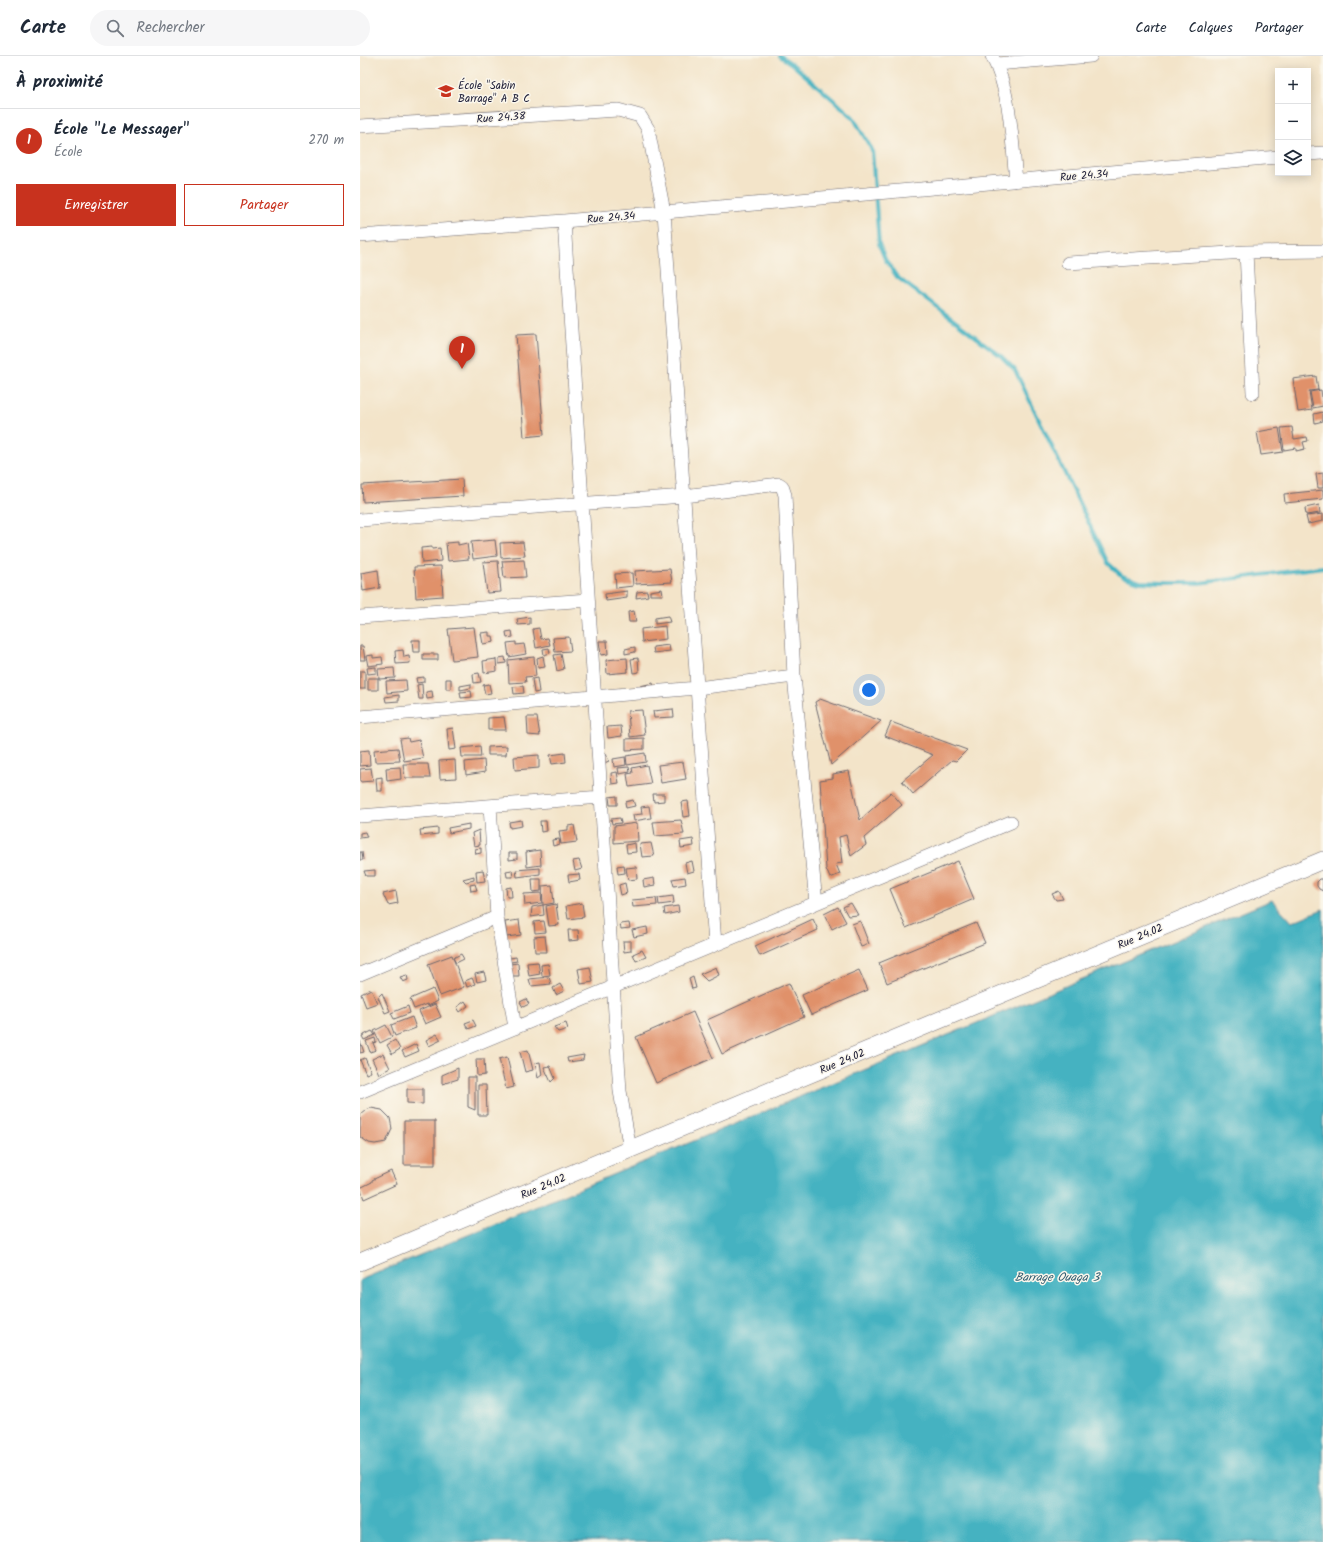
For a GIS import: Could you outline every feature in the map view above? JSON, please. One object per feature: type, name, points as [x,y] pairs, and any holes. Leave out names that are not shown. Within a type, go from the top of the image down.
[{"type":"street","points":[[1016,181],[1004,90],[995,60],[1091,56]]},
{"type":"street","name":"Rue 24.38","points":[[360,126],[618,110],[640,116],[648,129],[664,212]]},
{"type":"street","points":[[1311,154],[1323,153]]},
{"type":"street","name":"Rue 24.34","points":[[360,236],[564,221],[1275,157]]},
{"type":"street","points":[[664,212],[715,945]]},
{"type":"street","points":[[564,221],[620,1091],[630,1150]]},
{"type":"street","points":[[1068,263],[1246,252],[1323,251]]},
{"type":"street","points":[[1246,252],[1253,393]]},
{"type":"street","points":[[360,520],[684,496],[778,484],[784,488],[794,676],[816,903]]},
{"type":"street","points":[[360,617],[588,600]]},
{"type":"street","points":[[360,717],[697,688],[794,676]]},
{"type":"street","points":[[360,816],[601,797]]},
{"type":"street","points":[[490,806],[497,917],[515,1028]]},
{"type":"street","points":[[360,1092],[1011,822]]},
{"type":"street","name":"Rue 24.02","points":[[360,1262],[1323,860]]},
{"type":"street","points":[[360,974],[497,917]]},
{"type":"water","name":"Barrage Ouaga 3","points":[[1272,900],[1292,922],[1323,909],[1323,1542],[360,1542],[360,1280]]},
{"type":"building","points":[[536,334],[544,435],[524,437],[516,335]]},
{"type":"building","points":[[1316,376],[1318,390],[1309,391],[1312,410],[1298,412],[1293,379]]},
{"type":"building","points":[[1321,390],[1323,406],[1313,408],[1310,392]]},
{"type":"building","points":[[1323,412],[1323,421],[1315,423],[1314,414]]},
{"type":"building","points":[[1292,427],[1294,439],[1307,437],[1308,441],[1303,442],[1305,449],[1296,451],[1296,448],[1284,450],[1281,428]]},
{"type":"building","points":[[1279,428],[1283,452],[1261,455],[1257,432]]},
{"type":"building","points":[[1323,473],[1323,488],[1318,488],[1316,474]]},
{"type":"building","points":[[462,479],[463,496],[363,502],[362,485]]},
{"type":"building","points":[[1323,490],[1323,499],[1285,503],[1284,494]]},
{"type":"building","points":[[1319,505],[1320,513],[1306,515],[1305,508]]},
{"type":"building","points":[[1323,514],[1323,521],[1308,524],[1306,516]]},
{"type":"building","points":[[495,540],[497,556],[473,559],[471,542]]},
{"type":"building","points":[[458,542],[458,545],[467,543],[469,559],[448,561],[446,543]]},
{"type":"building","points":[[523,542],[525,556],[501,558],[500,543]]},
{"type":"building","points":[[432,547],[432,549],[440,548],[441,561],[422,563],[421,548]]},
{"type":"building","points":[[524,560],[526,577],[504,578],[502,561]]},
{"type":"building","points":[[498,561],[501,592],[487,593],[483,562]]},
{"type":"building","points":[[441,566],[443,596],[416,598],[414,567]]},
{"type":"building","points":[[670,569],[672,582],[636,584],[635,571]]},
{"type":"building","points":[[378,570],[380,588],[363,591],[361,573]]},
{"type":"building","points":[[632,573],[633,586],[616,588],[615,574]]},
{"type":"building","points":[[662,589],[663,595],[650,595],[650,591]]},
{"type":"building","points":[[627,591],[627,598],[606,601],[605,594]]},
{"type":"building","points":[[647,591],[648,596],[636,598],[637,592]]},
{"type":"building","points":[[634,611],[636,622],[629,622],[628,612]]},
{"type":"building","points":[[668,616],[670,622],[655,624],[655,618]]},
{"type":"building","points":[[530,617],[530,624],[518,625],[517,619]]},
{"type":"building","points":[[665,626],[666,639],[642,642],[641,629]]},
{"type":"building","points":[[474,627],[478,657],[452,660],[448,629]]},
{"type":"building","points":[[539,628],[541,639],[548,638],[550,645],[536,648],[533,629]]},
{"type":"building","points":[[512,631],[513,637],[507,638],[506,632]]},
{"type":"building","points":[[489,632],[489,636],[493,636],[494,642],[483,644],[481,633]]},
{"type":"building","points":[[569,637],[571,651],[555,652],[553,638]]},
{"type":"building","points":[[412,640],[420,640],[420,652],[413,652]]},
{"type":"building","points":[[599,641],[607,641],[608,654],[601,655]]},
{"type":"building","points":[[516,642],[516,645],[524,644],[526,654],[509,657],[507,643]]},
{"type":"building","points":[[669,645],[670,651],[654,653],[653,647]]},
{"type":"building","points":[[360,646],[363,646],[365,660],[360,660]]},
{"type":"building","points":[[635,647],[635,652],[625,654],[625,649]]},
{"type":"building","points":[[549,648],[550,653],[544,655],[543,649]]},
{"type":"building","points":[[403,650],[404,657],[409,656],[410,663],[396,664],[395,651]]},
{"type":"building","points":[[423,654],[438,654],[438,660],[423,660]]},
{"type":"building","points":[[561,654],[564,669],[557,671],[554,655]]},
{"type":"building","points":[[373,655],[373,658],[382,657],[383,664],[368,666],[366,656]]},
{"type":"building","points":[[543,656],[545,667],[538,668],[537,658]]},
{"type":"building","points":[[505,657],[506,663],[499,664],[499,658]]},
{"type":"building","points":[[534,657],[536,676],[525,677],[526,682],[509,683],[508,660]]},
{"type":"building","points":[[627,658],[628,672],[607,674],[606,660]]},
{"type":"building","points":[[638,658],[639,672],[633,673],[631,659]]},
{"type":"building","points":[[496,659],[497,671],[484,673],[483,661]]},
{"type":"building","points":[[376,667],[376,673],[368,674],[367,668]]},
{"type":"building","points":[[394,668],[395,678],[379,679],[378,669]]},
{"type":"building","points":[[360,671],[365,671],[365,689],[360,689]]},
{"type":"building","points":[[479,673],[481,682],[474,683],[473,674]]},
{"type":"building","points":[[424,677],[424,682],[417,683],[416,678]]},
{"type":"building","points":[[368,678],[378,678],[378,690],[368,690]]},
{"type":"building","points":[[537,678],[539,692],[534,693],[532,679]]},
{"type":"building","points":[[446,679],[451,679],[451,689],[446,689]]},
{"type":"building","points":[[406,680],[407,691],[387,693],[386,681]]},
{"type":"building","points":[[653,683],[654,688],[641,691],[640,686]]},
{"type":"building","points":[[422,684],[423,699],[419,699],[417,685]]},
{"type":"building","points":[[471,684],[471,688],[460,690],[460,686]]},
{"type":"building","points":[[489,684],[491,693],[485,694],[483,685]]},
{"type":"building","points":[[523,686],[524,693],[514,694],[513,687]]},
{"type":"building","points":[[432,691],[433,698],[427,699],[426,692]]},
{"type":"building","points":[[471,691],[472,697],[461,698],[460,692]]},
{"type":"building","points":[[399,695],[399,701],[386,702],[385,697]]},
{"type":"building","points":[[820,699],[881,721],[831,765],[815,702]]},
{"type":"building","points":[[673,709],[674,717],[654,718],[653,711]]},
{"type":"building","points":[[642,710],[645,735],[630,737],[628,711]]},
{"type":"building","points":[[504,717],[506,730],[488,730],[488,718]]},
{"type":"building","points":[[527,717],[537,717],[540,736],[528,735]]},
{"type":"building","points":[[891,722],[967,750],[956,761],[952,760],[913,794],[902,781],[933,755],[885,736]]},
{"type":"building","points":[[621,726],[622,736],[608,738],[607,727]]},
{"type":"building","points":[[453,728],[456,749],[449,750],[447,729]]},
{"type":"building","points":[[408,738],[409,742],[419,740],[423,758],[404,761],[400,739]]},
{"type":"building","points":[[644,738],[644,749],[626,750],[626,739]]},
{"type":"building","points":[[480,746],[481,757],[462,757],[461,748]]},
{"type":"building","points":[[507,746],[506,755],[488,755],[488,747]]},
{"type":"building","points":[[398,748],[400,761],[375,762],[374,750]]},
{"type":"building","points":[[369,750],[370,765],[360,766],[360,751]]},
{"type":"building","points":[[565,753],[566,762],[552,764],[550,755]]},
{"type":"building","points":[[645,753],[646,762],[627,765],[626,756]]},
{"type":"building","points":[[606,754],[609,761],[602,764],[599,757]]},
{"type":"building","points":[[539,755],[539,768],[515,770],[514,757]]},
{"type":"building","points":[[625,757],[626,765],[614,767],[613,759]]},
{"type":"building","points":[[455,760],[456,778],[440,779],[439,761]]},
{"type":"building","points":[[484,760],[485,772],[466,775],[465,762]]},
{"type":"building","points":[[683,762],[686,779],[661,783],[658,765]]},
{"type":"building","points":[[403,764],[428,764],[430,778],[405,778]]},
{"type":"building","points":[[647,765],[651,784],[629,787],[627,774],[633,773],[632,768]]},
{"type":"building","points":[[400,767],[401,779],[387,781],[386,768]]},
{"type":"building","points":[[629,767],[630,772],[619,774],[618,768]]},
{"type":"building","points":[[371,768],[373,781],[360,782],[360,769]]},
{"type":"building","points":[[849,771],[860,820],[891,792],[902,805],[864,838],[866,845],[851,856],[846,835],[839,837],[842,863],[836,864],[840,874],[830,878],[826,869],[820,780],[833,778],[833,774]]},
{"type":"building","points":[[617,772],[619,783],[612,784],[611,773]]},
{"type":"building","points":[[382,777],[382,791],[377,791],[376,778]]},
{"type":"building","points":[[653,794],[664,794],[664,801],[654,802]]},
{"type":"building","points":[[617,796],[617,805],[610,805],[609,797]]},
{"type":"building","points":[[633,800],[635,806],[626,808],[625,802]]},
{"type":"building","points":[[688,801],[690,816],[683,817],[681,802]]},
{"type":"building","points":[[649,806],[651,818],[634,821],[633,815],[642,814],[641,807]]},
{"type":"building","points":[[620,818],[621,823],[612,824],[611,819]]},
{"type":"building","points":[[521,820],[522,826],[510,828],[509,822]]},
{"type":"building","points":[[681,820],[684,834],[655,836],[653,822]]},
{"type":"building","points":[[540,821],[546,821],[547,831],[541,832]]},
{"type":"building","points":[[637,823],[638,841],[614,843],[614,826]]},
{"type":"building","points":[[469,824],[469,829],[449,833],[448,828]]},
{"type":"building","points":[[574,825],[577,842],[561,844],[559,831],[568,830],[568,826]]},
{"type":"building","points":[[438,828],[438,834],[421,836],[420,830]]},
{"type":"building","points":[[479,830],[480,845],[474,846],[472,833]]},
{"type":"building","points":[[365,832],[367,837],[360,838],[360,833]]},
{"type":"building","points":[[559,839],[560,844],[553,846],[552,840]]},
{"type":"building","points":[[693,839],[694,846],[681,848],[680,841]]},
{"type":"building","points":[[635,843],[636,852],[627,853],[626,845]]},
{"type":"building","points":[[651,843],[654,856],[642,857],[640,844]]},
{"type":"building","points":[[481,848],[481,853],[476,854],[475,849]]},
{"type":"building","points":[[540,850],[541,865],[527,867],[526,852]]},
{"type":"building","points":[[360,852],[362,852],[363,860],[360,860]]},
{"type":"building","points":[[509,853],[517,853],[517,859],[509,860]]},
{"type":"building","points":[[579,860],[582,869],[575,871],[573,861]]},
{"type":"building","points":[[692,861],[694,871],[687,873],[685,863]]},
{"type":"building","points":[[958,861],[974,899],[906,928],[890,889]]},
{"type":"building","points":[[624,865],[625,873],[618,874],[617,866]]},
{"type":"building","points":[[636,867],[637,879],[628,880],[626,868]]},
{"type":"building","points":[[540,868],[540,874],[517,877],[516,870]]},
{"type":"building","points":[[375,870],[375,876],[366,876],[364,871]]},
{"type":"building","points":[[483,870],[485,881],[477,882],[476,871]]},
{"type":"building","points":[[512,870],[513,877],[507,877],[506,871]]},
{"type":"building","points":[[579,874],[580,880],[569,882],[568,875]]},
{"type":"building","points":[[474,876],[474,880],[466,882],[463,879]]},
{"type":"building","points":[[685,877],[686,884],[674,886],[672,879]]},
{"type":"building","points":[[654,878],[655,885],[644,887],[643,880]]},
{"type":"building","points":[[532,879],[541,879],[541,891],[533,892]]},
{"type":"building","points":[[1320,879],[1323,879],[1323,891],[1317,886],[1317,882]]},
{"type":"building","points":[[625,883],[627,893],[621,895],[619,885]]},
{"type":"building","points":[[475,884],[477,890],[471,891],[470,885]]},
{"type":"building","points":[[552,885],[554,903],[543,905],[542,886]]},
{"type":"building","points":[[511,887],[512,897],[507,897],[506,888]]},
{"type":"building","points":[[396,891],[398,903],[388,905],[383,894]]},
{"type":"building","points":[[1059,891],[1063,899],[1056,900],[1052,894]]},
{"type":"building","points":[[541,893],[542,903],[525,905],[524,894]]},
{"type":"building","points":[[673,896],[674,903],[659,905],[658,898]]},
{"type":"building","points":[[656,898],[657,905],[633,907],[632,900]]},
{"type":"building","points":[[582,903],[584,917],[568,919],[566,906]]},
{"type":"building","points":[[851,903],[858,915],[848,916],[843,907]]},
{"type":"building","points":[[556,904],[559,925],[549,926],[546,906]]},
{"type":"building","points":[[543,905],[544,915],[531,917],[532,907]]},
{"type":"building","points":[[678,906],[679,912],[665,915],[664,908]]},
{"type":"building","points":[[838,907],[846,922],[832,929],[824,914]]},
{"type":"building","points":[[813,919],[818,930],[760,956],[755,946]]},
{"type":"building","points":[[519,920],[521,935],[507,937],[505,922]]},
{"type":"building","points":[[544,921],[546,932],[535,933],[534,922]]},
{"type":"building","points":[[860,921],[869,944],[861,947],[852,924]]},
{"type":"building","points":[[629,923],[630,928],[621,929],[620,924]]},
{"type":"building","points":[[976,923],[985,943],[887,983],[879,963]]},
{"type":"building","points":[[647,927],[648,934],[634,937],[632,930]]},
{"type":"building","points":[[568,930],[578,930],[579,940],[569,941]]},
{"type":"building","points":[[545,936],[547,952],[535,952],[534,937]]},
{"type":"building","points":[[623,941],[631,941],[631,951],[624,952]]},
{"type":"building","points":[[642,950],[646,957],[636,961],[633,954]]},
{"type":"building","points":[[461,954],[464,959],[456,963],[453,958]]},
{"type":"building","points":[[452,955],[464,987],[440,996],[428,964]]},
{"type":"building","points":[[516,957],[517,961],[505,963],[504,959]]},
{"type":"building","points":[[538,962],[540,974],[529,976],[527,963]]},
{"type":"building","points":[[518,963],[519,976],[511,976],[510,964]]},
{"type":"building","points":[[548,964],[550,975],[542,976],[541,965]]},
{"type":"building","points":[[590,967],[593,982],[581,984],[578,969]]},
{"type":"building","points":[[716,967],[719,975],[707,981],[700,974]]},
{"type":"building","points":[[859,970],[868,990],[811,1015],[802,995]]},
{"type":"building","points":[[484,972],[486,980],[477,982],[475,974]]},
{"type":"building","points":[[407,975],[408,980],[403,982],[400,977]]},
{"type":"building","points":[[549,977],[551,984],[531,986],[529,979]]},
{"type":"building","points":[[693,977],[696,988],[692,989],[689,979]]},
{"type":"building","points":[[472,978],[475,984],[467,987],[465,981]]},
{"type":"building","points":[[789,983],[804,1017],[722,1054],[707,1020]]},
{"type":"building","points":[[560,984],[564,991],[556,995],[553,988]]},
{"type":"building","points":[[371,989],[377,1003],[366,1007],[361,994]]},
{"type":"building","points":[[433,989],[438,1001],[428,1006],[427,1004],[414,1009],[410,999]]},
{"type":"building","points":[[382,993],[390,1011],[385,1013],[378,997]]},
{"type":"building","points":[[526,999],[529,1004],[523,1007],[520,1002]]},
{"type":"building","points":[[465,1001],[468,1006],[460,1012],[457,1007]]},
{"type":"building","points":[[435,1004],[441,1017],[425,1024],[419,1011]]},
{"type":"building","points":[[408,1006],[410,1013],[394,1019],[391,1013]]},
{"type":"building","points":[[693,1012],[713,1058],[656,1083],[636,1037]]},
{"type":"building","points":[[412,1017],[416,1028],[395,1036],[391,1025]]},
{"type":"building","points":[[473,1020],[476,1026],[468,1029],[465,1023]]},
{"type":"building","points":[[566,1023],[568,1029],[558,1032],[554,1027]]},
{"type":"building","points":[[386,1025],[392,1037],[380,1043],[374,1031]]},
{"type":"building","points":[[372,1031],[375,1035],[364,1040],[362,1036]]},
{"type":"building","points":[[437,1034],[441,1040],[429,1046],[426,1040]]},
{"type":"building","points":[[375,1038],[376,1042],[373,1043],[376,1050],[370,1052],[366,1041]]},
{"type":"building","points":[[395,1040],[400,1049],[392,1054],[387,1045]]},
{"type":"building","points":[[360,1041],[364,1052],[360,1053]]},
{"type":"building","points":[[416,1044],[419,1051],[405,1057],[402,1051]]},
{"type":"building","points":[[528,1050],[533,1070],[525,1072],[520,1052]]},
{"type":"building","points":[[383,1054],[390,1068],[379,1074],[372,1059]]},
{"type":"building","points":[[584,1055],[583,1060],[568,1062],[567,1058]]},
{"type":"building","points":[[507,1057],[514,1087],[506,1089],[499,1059]]},
{"type":"building","points":[[365,1058],[371,1072],[366,1074],[360,1060]]},
{"type":"building","points":[[476,1059],[484,1059],[485,1075],[477,1076]]},
{"type":"building","points":[[540,1062],[542,1075],[538,1078],[535,1063]]},
{"type":"building","points":[[550,1066],[555,1078],[551,1082],[544,1067]]},
{"type":"building","points":[[458,1068],[458,1079],[442,1084],[442,1075]]},
{"type":"building","points":[[468,1077],[475,1077],[475,1110],[468,1107]]},
{"type":"building","points":[[478,1085],[486,1085],[487,1115],[478,1115]]},
{"type":"building","points":[[407,1089],[423,1089],[423,1104],[407,1103]]},
{"type":"building","points":[[371,1108],[382,1110],[390,1118],[392,1129],[386,1142],[375,1144],[369,1143],[360,1137],[360,1115]]},
{"type":"building","points":[[404,1121],[435,1121],[435,1165],[404,1165]]},
{"type":"building","points":[[391,1171],[397,1184],[364,1199],[360,1188],[372,1182],[372,1180]]},
{"type":"waterway","points":[[780,56],[792,64],[853,117],[872,150],[879,244],[885,259],[897,277],[1001,356],[1015,370],[1108,563],[1122,576],[1140,582],[1165,583],[1199,583],[1323,567]]},
{"type":"place","name":"École \"Sabin Barrage\" A B C","points":[[446,91]]},
{"type":"place","name":"École \"Le Messager\"","points":[[462,369]]}]
